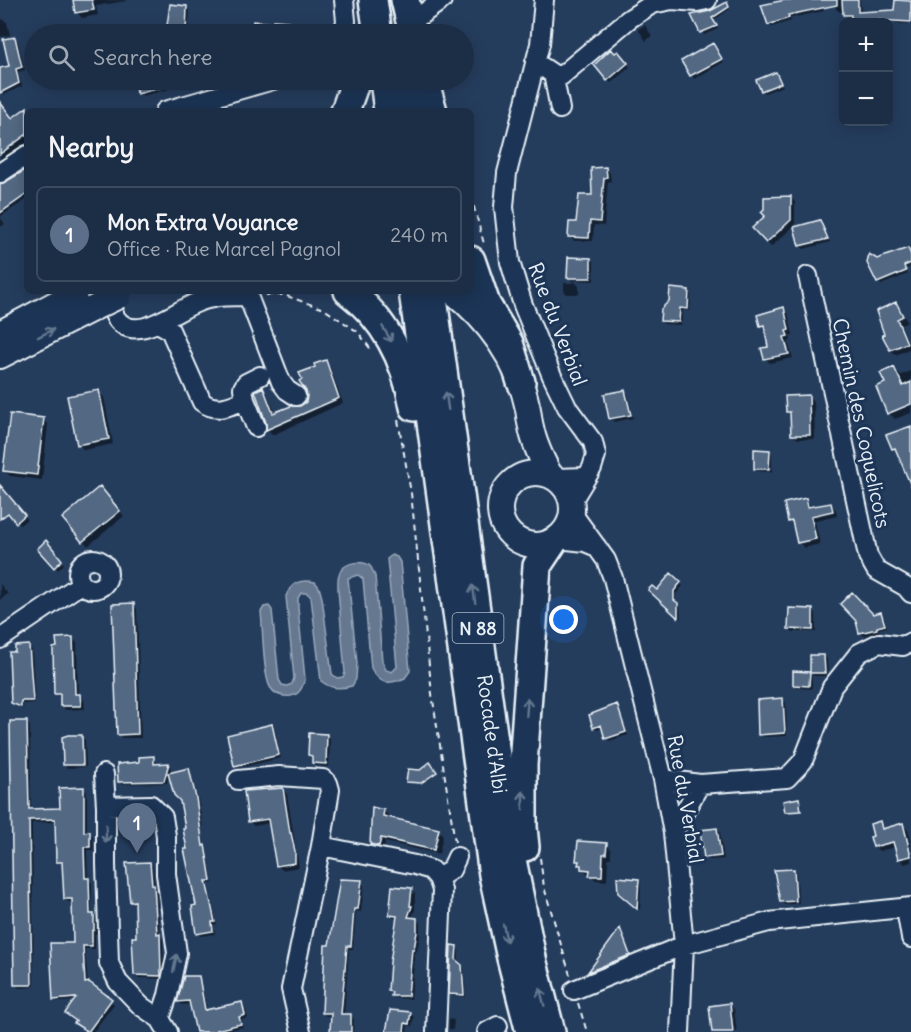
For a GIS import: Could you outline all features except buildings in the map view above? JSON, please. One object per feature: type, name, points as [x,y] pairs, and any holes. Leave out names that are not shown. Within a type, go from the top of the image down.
[{"type":"highway","points":[[360,0],[361,24]]},
{"type":"highway","points":[[373,0],[377,24]]},
{"type":"highway","points":[[392,0],[396,24]]},
{"type":"highway","points":[[346,108],[352,90]]},
{"type":"highway","points":[[385,90],[388,108]]},
{"type":"highway","points":[[405,90],[408,108]]},
{"type":"highway","points":[[427,90],[432,108]]},
{"type":"highway","points":[[474,269],[486,304],[509,343],[521,382]]},
{"type":"highway","points":[[352,294],[382,325],[397,351],[411,388],[422,445],[451,655],[493,876]]},
{"type":"highway","name":"Rocade d'Albi","points":[[413,294],[493,876],[530,1032]]},
{"type":"highway","name":"Rocade d'Albi","points":[[432,294],[507,835],[533,963],[551,1032]]},
{"type":"highway","points":[[533,963],[537,932],[523,827],[523,765],[537,566],[555,540]]},
{"type":"main road","points":[[0,333],[86,300],[114,294]]},
{"type":"main road","points":[[460,298],[496,336],[521,382],[528,405],[531,429],[540,454],[553,477]]},
{"type":"main road","points":[[0,356],[86,300]]},
{"type":"main road","points":[[512,480],[530,472],[553,477],[564,484],[572,507],[565,532],[555,540],[542,545],[530,545],[518,541],[502,524],[499,512],[500,501],[526,455],[531,429]]},
{"type":"street","points":[[344,0],[345,24]]},
{"type":"street","points":[[413,17],[442,0]]},
{"type":"street","name":"Rue du Verbial","points":[[544,0],[540,44],[507,173],[504,207],[506,241],[523,305],[552,376],[567,407],[593,442],[596,455],[592,468],[585,477],[572,507],[606,560],[613,578],[663,779],[673,832],[684,945],[680,1032]]},
{"type":"street","points":[[535,62],[553,74],[561,76],[629,19],[652,4],[672,0],[697,3],[707,0]]},
{"type":"street","points":[[553,74],[560,109]]},
{"type":"street","points":[[175,108],[238,90]]},
{"type":"street","points":[[0,173],[24,157]]},
{"type":"street","name":"Chemin des Coquelicots","points":[[808,276],[867,556],[876,570],[906,587],[911,593]]},
{"type":"street","points":[[119,294],[116,318],[128,328],[141,328],[158,322],[199,301],[225,296],[248,296],[281,382],[286,390],[296,396]]},
{"type":"street","points":[[158,322],[170,330],[202,402],[209,408],[221,409],[245,400]]},
{"type":"street","points":[[256,427],[245,400],[243,388],[246,383],[260,376]]},
{"type":"street","points":[[553,477],[585,477]]},
{"type":"street","points":[[555,540],[585,542],[597,547]]},
{"type":"street","points":[[0,639],[81,584]]},
{"type":"street","points":[[663,779],[700,784],[787,778],[803,761],[832,687],[859,653],[879,644],[903,646],[911,642]]},
{"type":"street","points":[[104,774],[109,963],[118,982],[164,1026]]},
{"type":"street","points":[[238,780],[279,776],[323,779],[328,783],[330,790],[321,846],[291,989],[301,1032]]},
{"type":"street","points":[[673,832],[700,784]]},
{"type":"street","points":[[106,806],[151,805],[163,817],[166,836],[166,874],[177,953],[164,1026]]},
{"type":"street","points":[[321,846],[415,865],[431,870],[438,878],[442,890],[436,1032]]},
{"type":"street","points":[[438,878],[451,870],[457,857]]},
{"type":"street","points":[[574,990],[684,945],[769,922],[908,908],[911,938]]},
{"type":"path","points":[[248,296],[284,295],[324,309],[358,332],[378,359]]},
{"type":"path","points":[[397,412],[411,493],[432,694],[457,857]]},
{"type":"path","points":[[539,849],[544,887],[587,1032]]},
{"type":"water","points":[[392,555],[400,562],[410,671],[405,678],[385,682],[378,678],[371,668],[363,579],[358,575],[348,578],[357,663],[356,679],[352,686],[335,688],[321,681],[311,597],[307,593],[301,593],[298,598],[298,608],[305,679],[297,694],[282,696],[274,692],[268,681],[265,662],[261,612],[264,607],[269,606],[272,610],[279,680],[282,685],[287,686],[292,684],[294,678],[286,596],[291,587],[297,583],[315,582],[322,598],[332,674],[337,678],[343,677],[345,673],[338,578],[342,569],[352,563],[360,562],[370,566],[375,576],[382,661],[386,670],[392,672],[397,667],[387,559]]},
{"type":"place","name":"Mon Extra Voyance","points":[[137,853]]}]
